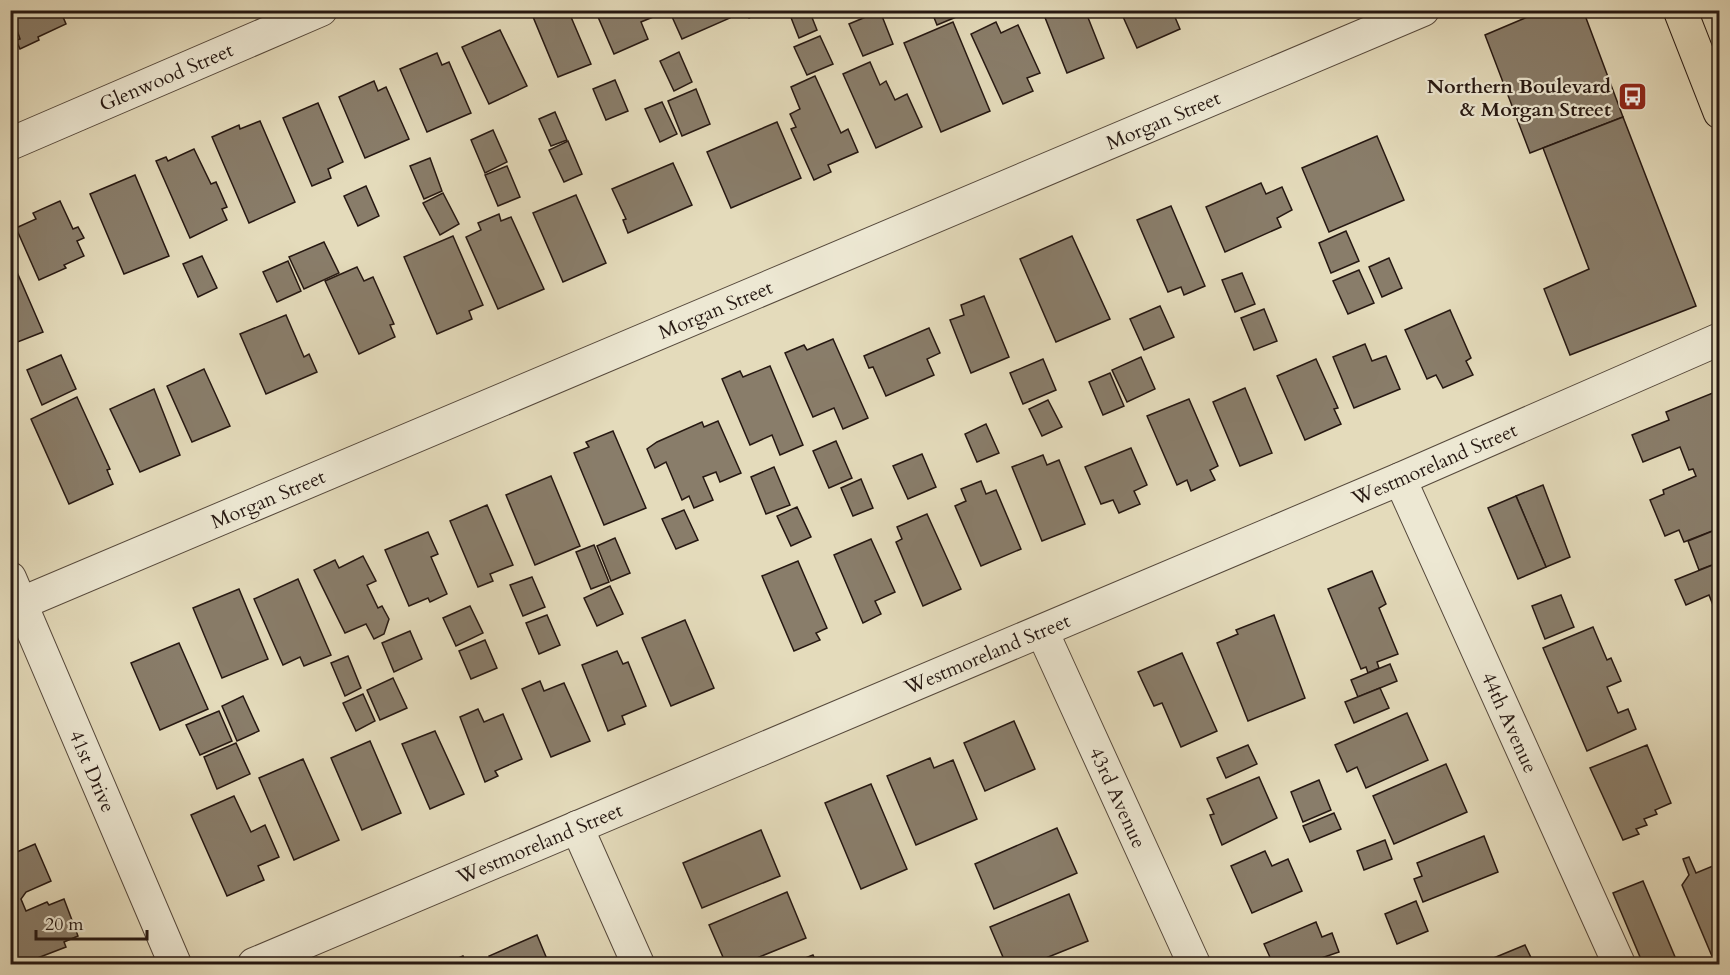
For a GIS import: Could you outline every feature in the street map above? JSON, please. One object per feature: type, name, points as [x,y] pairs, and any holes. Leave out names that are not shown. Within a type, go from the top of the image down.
[{"type":"main road","points":[[1680,10],[1719,112]]},
{"type":"street","name":"Glenwood Street","points":[[10,144],[321,10]]},
{"type":"street","name":"Morgan Street","points":[[14,596],[1423,10]]},
{"type":"street","name":"Westmoreland Street","points":[[254,964],[1400,480],[1719,339]]},
{"type":"street","name":"44th Avenue","points":[[1400,480],[1619,964]]},
{"type":"street","name":"41st Drive","points":[[14,596],[175,964]]},
{"type":"street","name":"43rd Avenue","points":[[1042,631],[1194,964]]},
{"type":"street","points":[[577,827],[638,964]]},
{"type":"building","points":[[10,10],[60,10],[66,24],[38,37],[39,40],[20,49],[16,40],[20,39]]},
{"type":"building","points":[[79,10],[96,10],[81,17]]},
{"type":"building","points":[[568,10],[591,64],[558,77],[531,12]]},
{"type":"building","points":[[595,10],[650,10],[653,17],[641,22],[648,39],[614,54]]},
{"type":"building","points":[[669,10],[726,10],[730,18],[682,39]]},
{"type":"building","points":[[745,10],[766,10],[749,18]]},
{"type":"building","points":[[788,10],[809,10],[817,30],[799,38]]},
{"type":"building","points":[[931,10],[959,10],[961,15],[937,25]]},
{"type":"building","points":[[1042,10],[1085,10],[1104,58],[1067,73]]},
{"type":"building","points":[[1120,10],[1172,10],[1180,29],[1137,48]]},
{"type":"building","points":[[1544,10],[1583,10],[1623,117],[1530,153],[1485,35]]},
{"type":"building","points":[[880,11],[893,44],[863,56],[849,24]]},
{"type":"building","points":[[953,22],[990,111],[941,132],[904,43]]},
{"type":"building","points":[[996,22],[1001,33],[1018,25],[1040,73],[1027,78],[1033,91],[1003,104],[971,34]]},
{"type":"building","points":[[500,30],[527,86],[489,104],[462,47]]},
{"type":"building","points":[[820,36],[833,64],[807,75],[794,47]]},
{"type":"building","points":[[679,52],[692,82],[674,91],[660,61]]},
{"type":"building","points":[[437,53],[442,65],[449,62],[471,113],[427,132],[400,69]]},
{"type":"building","points":[[870,62],[880,85],[886,81],[895,100],[907,94],[922,127],[876,148],[843,74]]},
{"type":"building","points":[[815,76],[841,133],[848,129],[858,152],[828,165],[831,172],[814,180],[791,129],[796,127],[790,114],[800,109],[791,87]]},
{"type":"building","points":[[615,80],[628,111],[606,120],[593,89]]},
{"type":"building","points":[[374,81],[378,91],[386,87],[409,139],[365,158],[339,97]]},
{"type":"building","points":[[696,89],[710,124],[682,136],[668,101]]},
{"type":"building","points":[[662,102],[677,134],[660,142],[645,109]]},
{"type":"building","points":[[318,103],[343,162],[328,169],[331,178],[312,186],[283,118]]},
{"type":"building","points":[[555,112],[567,140],[551,146],[539,119]]},
{"type":"building","points":[[1623,117],[1696,306],[1570,355],[1544,289],[1589,269],[1543,148]]},
{"type":"building","points":[[260,121],[295,202],[249,223],[212,137],[239,125],[240,129]]},
{"type":"building","points":[[777,122],[801,178],[731,208],[707,152]]},
{"type":"building","points":[[493,130],[507,162],[485,173],[471,140]]},
{"type":"building","points":[[1377,136],[1404,200],[1329,232],[1302,168]]},
{"type":"building","points":[[568,141],[582,174],[564,182],[549,150]]},
{"type":"building","points":[[194,149],[211,184],[216,182],[227,207],[222,209],[227,220],[190,238],[156,161],[166,157],[168,161]]},
{"type":"building","points":[[430,158],[442,191],[424,199],[410,166]]},
{"type":"building","points":[[673,163],[692,205],[628,233],[623,220],[626,219],[612,189]]},
{"type":"building","points":[[507,166],[520,197],[498,206],[485,175]]},
{"type":"building","points":[[135,175],[169,256],[124,274],[90,194]]},
{"type":"building","points":[[1261,183],[1266,194],[1282,187],[1292,210],[1277,218],[1281,227],[1225,252],[1206,207]]},
{"type":"building","points":[[366,186],[379,216],[358,226],[344,196]]},
{"type":"building","points":[[443,193],[459,224],[440,235],[423,203]]},
{"type":"building","points":[[576,195],[606,263],[563,282],[533,213]]},
{"type":"building","points":[[60,201],[73,229],[78,227],[84,238],[77,241],[84,256],[64,265],[66,268],[39,280],[16,228],[36,219],[33,213]]},
{"type":"building","points":[[1171,206],[1205,286],[1184,295],[1181,287],[1168,292],[1137,220]]},
{"type":"building","points":[[499,214],[501,221],[511,217],[544,289],[498,309],[466,237],[481,230],[478,223]]},
{"type":"building","points":[[1346,231],[1359,261],[1331,273],[1319,243]]},
{"type":"building","points":[[453,236],[483,305],[469,311],[472,319],[437,334],[404,257]]},
{"type":"building","points":[[1072,236],[1110,319],[1056,342],[1020,259]]},
{"type":"building","points":[[324,242],[339,273],[304,289],[289,257]]},
{"type":"building","points":[[10,256],[43,332],[10,345]]},
{"type":"building","points":[[202,256],[217,288],[198,297],[183,264]]},
{"type":"building","points":[[1389,258],[1402,288],[1382,297],[1369,267]]},
{"type":"building","points":[[288,261],[301,291],[277,302],[263,272]]},
{"type":"building","points":[[357,267],[364,281],[373,277],[394,324],[390,325],[395,337],[359,354],[325,281]]},
{"type":"building","points":[[1359,270],[1374,303],[1348,314],[1333,281]]},
{"type":"building","points":[[1242,273],[1255,304],[1235,312],[1222,280]]},
{"type":"building","points":[[984,296],[1009,357],[971,373],[950,320],[964,315],[961,305]]},
{"type":"building","points":[[1160,306],[1174,337],[1144,350],[1130,319]]},
{"type":"building","points":[[1264,309],[1277,341],[1254,350],[1241,318]]},
{"type":"building","points":[[1450,310],[1471,358],[1466,361],[1473,375],[1443,388],[1436,375],[1427,379],[1405,330]]},
{"type":"building","points":[[286,315],[304,357],[309,354],[317,372],[266,394],[240,334]]},
{"type":"building","points":[[929,328],[940,353],[927,359],[934,375],[886,396],[873,367],[869,368],[864,356]]},
{"type":"building","points":[[833,339],[868,418],[843,429],[834,408],[813,417],[785,353],[804,345],[807,350]]},
{"type":"building","points":[[1365,344],[1372,361],[1386,356],[1400,389],[1354,408],[1333,357]]},
{"type":"building","points":[[61,355],[76,389],[42,405],[27,370]]},
{"type":"building","points":[[1141,357],[1155,389],[1127,402],[1112,370]]},
{"type":"building","points":[[1043,359],[1056,390],[1023,404],[1010,373]]},
{"type":"building","points":[[1316,359],[1338,408],[1334,409],[1341,424],[1305,440],[1277,376]]},
{"type":"building","points":[[770,366],[803,445],[780,455],[772,435],[750,445],[722,379],[740,371],[743,377]]},
{"type":"building","points":[[204,369],[230,426],[192,442],[167,386]]},
{"type":"building","points":[[1110,373],[1124,406],[1103,415],[1089,382]]},
{"type":"building","points":[[1245,388],[1272,453],[1240,466],[1213,402]]},
{"type":"building","points":[[154,389],[180,455],[140,472],[110,409]]},
{"type":"building","points":[[1720,390],[1720,528],[1684,542],[1679,530],[1665,536],[1650,500],[1664,494],[1663,490],[1696,476],[1693,469],[1689,470],[1680,447],[1643,462],[1632,435],[1669,420],[1666,412]]},
{"type":"building","points":[[77,397],[110,469],[107,470],[113,484],[69,504],[31,419]]},
{"type":"building","points":[[1189,399],[1218,466],[1210,470],[1215,480],[1191,491],[1187,480],[1177,485],[1147,416]]},
{"type":"building","points":[[1048,400],[1062,427],[1042,436],[1029,409]]},
{"type":"building","points":[[718,421],[741,473],[720,482],[716,472],[703,477],[713,500],[694,508],[689,496],[682,500],[666,462],[655,468],[647,449],[657,442],[702,422],[704,427]]},
{"type":"building","points":[[986,424],[999,453],[977,462],[965,434]]},
{"type":"building","points":[[613,431],[646,508],[604,525],[574,453],[589,447],[586,442]]},
{"type":"building","points":[[836,441],[852,478],[829,488],[813,451]]},
{"type":"building","points":[[1131,448],[1147,485],[1134,491],[1140,504],[1119,513],[1113,500],[1101,504],[1085,467]]},
{"type":"building","points":[[922,454],[936,487],[908,499],[893,466]]},
{"type":"building","points":[[1043,455],[1047,465],[1059,460],[1085,524],[1042,541],[1012,467]]},
{"type":"building","points":[[774,467],[790,505],[766,514],[751,477]]},
{"type":"building","points":[[551,476],[580,546],[535,565],[506,495]]},
{"type":"building","points":[[861,479],[873,508],[853,516],[841,488]]},
{"type":"building","points":[[981,481],[986,494],[996,490],[1021,549],[981,566],[955,506],[966,501],[961,489]]},
{"type":"building","points":[[1543,485],[1570,557],[1546,567],[1516,496]]},
{"type":"building","points":[[1516,496],[1546,567],[1518,579],[1488,508]]},
{"type":"building","points":[[487,505],[513,565],[490,574],[493,581],[478,587],[450,521]]},
{"type":"building","points":[[797,507],[811,537],[791,546],[777,516]]},
{"type":"building","points":[[684,510],[698,540],[676,549],[662,519]]},
{"type":"building","points":[[927,514],[961,589],[923,606],[896,542],[902,539],[897,527]]},
{"type":"building","points":[[1720,528],[1720,562],[1699,570],[1688,541]]},
{"type":"building","points":[[428,532],[438,554],[431,557],[447,594],[430,602],[428,598],[409,606],[385,550]]},
{"type":"building","points":[[615,538],[630,573],[611,581],[597,546]]},
{"type":"building","points":[[871,539],[895,592],[875,601],[881,614],[863,623],[834,555]]},
{"type":"building","points":[[594,545],[609,582],[591,589],[576,552]]},
{"type":"building","points":[[363,556],[376,581],[367,585],[378,608],[382,606],[389,619],[384,634],[374,639],[366,624],[345,633],[314,570],[335,560],[339,568]]},
{"type":"building","points":[[798,561],[827,628],[816,633],[820,640],[794,651],[762,576]]},
{"type":"building","points":[[1720,562],[1720,608],[1715,610],[1709,595],[1686,605],[1675,580]]},
{"type":"building","points":[[1372,571],[1386,604],[1379,608],[1398,654],[1377,662],[1379,668],[1368,673],[1366,667],[1361,669],[1328,589]]},
{"type":"building","points":[[532,577],[545,607],[523,616],[510,585]]},
{"type":"building","points":[[298,579],[331,655],[304,666],[300,657],[283,665],[254,599]]},
{"type":"building","points":[[610,586],[623,614],[597,626],[584,598]]},
{"type":"building","points":[[239,589],[268,659],[222,678],[193,608]]},
{"type":"building","points":[[1561,595],[1574,627],[1545,639],[1532,606]]},
{"type":"building","points":[[470,606],[483,633],[456,646],[443,618]]},
{"type":"building","points":[[547,615],[560,645],[539,654],[526,623]]},
{"type":"building","points":[[1274,615],[1305,698],[1248,721],[1217,643],[1238,634],[1236,630]]},
{"type":"building","points":[[685,620],[714,688],[671,706],[642,638]]},
{"type":"building","points":[[1593,627],[1607,660],[1611,658],[1621,681],[1607,687],[1618,713],[1628,709],[1636,729],[1587,751],[1543,648]]},
{"type":"building","points":[[410,631],[422,659],[394,672],[382,643]]},
{"type":"building","points":[[485,640],[497,668],[471,679],[459,651]]},
{"type":"building","points":[[179,643],[208,709],[160,730],[131,663]]},
{"type":"building","points":[[617,651],[623,664],[628,662],[646,706],[622,716],[625,724],[608,731],[582,665]]},
{"type":"building","points":[[1182,653],[1217,731],[1181,747],[1162,703],[1154,706],[1138,672]]},
{"type":"building","points":[[348,656],[361,688],[345,696],[331,663]]},
{"type":"building","points":[[1390,664],[1397,681],[1358,697],[1351,680]]},
{"type":"building","points":[[393,678],[407,708],[380,720],[367,690]]},
{"type":"building","points":[[540,681],[544,691],[564,683],[590,741],[551,757],[522,689]]},
{"type":"building","points":[[1380,688],[1389,708],[1354,723],[1345,702]]},
{"type":"building","points":[[363,694],[375,721],[356,731],[343,703]]},
{"type":"building","points":[[243,696],[259,731],[237,741],[222,706]]},
{"type":"building","points":[[478,709],[484,722],[503,714],[522,759],[495,771],[498,776],[485,782],[460,717]]},
{"type":"building","points":[[219,711],[232,741],[200,755],[186,725]]},
{"type":"building","points":[[1407,713],[1428,760],[1366,788],[1357,767],[1347,772],[1335,745]]},
{"type":"building","points":[[1014,721],[1035,769],[985,791],[964,743]]},
{"type":"building","points":[[435,731],[464,794],[430,809],[402,744]]},
{"type":"building","points":[[370,741],[401,813],[362,830],[331,758]]},
{"type":"building","points":[[236,743],[250,774],[217,789],[204,757]]},
{"type":"building","points":[[1248,745],[1257,764],[1226,778],[1217,758]]},
{"type":"building","points":[[1647,745],[1671,803],[1655,810],[1657,814],[1644,819],[1647,825],[1636,829],[1639,834],[1623,840],[1590,768]]},
{"type":"building","points":[[930,758],[934,768],[953,760],[977,819],[916,845],[887,776]]},
{"type":"building","points":[[303,759],[339,840],[294,860],[259,778]]},
{"type":"building","points":[[1446,764],[1467,812],[1394,844],[1373,796]]},
{"type":"building","points":[[1259,777],[1277,818],[1222,845],[1210,815],[1214,814],[1207,799]]},
{"type":"building","points":[[1319,780],[1331,810],[1303,822],[1291,792]]},
{"type":"building","points":[[871,784],[907,869],[861,889],[825,803]]},
{"type":"building","points":[[234,796],[251,832],[265,825],[279,857],[258,866],[264,880],[227,896],[191,815]]},
{"type":"building","points":[[1334,813],[1341,829],[1310,842],[1303,826]]},
{"type":"building","points":[[1057,828],[1077,873],[994,909],[975,864]]},
{"type":"building","points":[[761,830],[780,876],[702,908],[683,863]]},
{"type":"building","points":[[1484,836],[1498,872],[1423,902],[1414,879],[1422,876],[1417,863]]},
{"type":"building","points":[[1385,840],[1392,859],[1364,870],[1357,851]]},
{"type":"building","points":[[35,844],[51,881],[26,892],[21,899],[26,911],[47,902],[49,905],[64,899],[78,936],[64,942],[66,947],[22,964],[10,964],[10,855]]},
{"type":"building","points":[[1265,851],[1272,866],[1288,859],[1302,891],[1252,913],[1231,866]]},
{"type":"building","points":[[1689,857],[1696,873],[1720,863],[1720,958],[1714,961],[1682,885],[1689,875],[1683,859]]},
{"type":"building","points":[[1643,881],[1678,964],[1643,964],[1613,893]]},
{"type":"building","points":[[787,892],[806,938],[742,964],[726,964],[709,925]]},
{"type":"building","points":[[1069,894],[1088,941],[1031,964],[1006,964],[990,927]]},
{"type":"building","points":[[1416,901],[1428,931],[1397,944],[1385,914]]},
{"type":"building","points":[[1316,922],[1322,937],[1332,933],[1339,952],[1304,964],[1273,964],[1264,944]]},
{"type":"building","points":[[537,935],[549,964],[493,964],[489,956]]},
{"type":"building","points":[[1525,945],[1534,964],[1479,964]]},
{"type":"building","points":[[813,955],[817,964],[790,964]]},
{"type":"building","points":[[463,956],[467,964],[444,964]]},
{"type":"place","name":"Northern Boulevard & Morgan Street","points":[[1632,97]]}]
